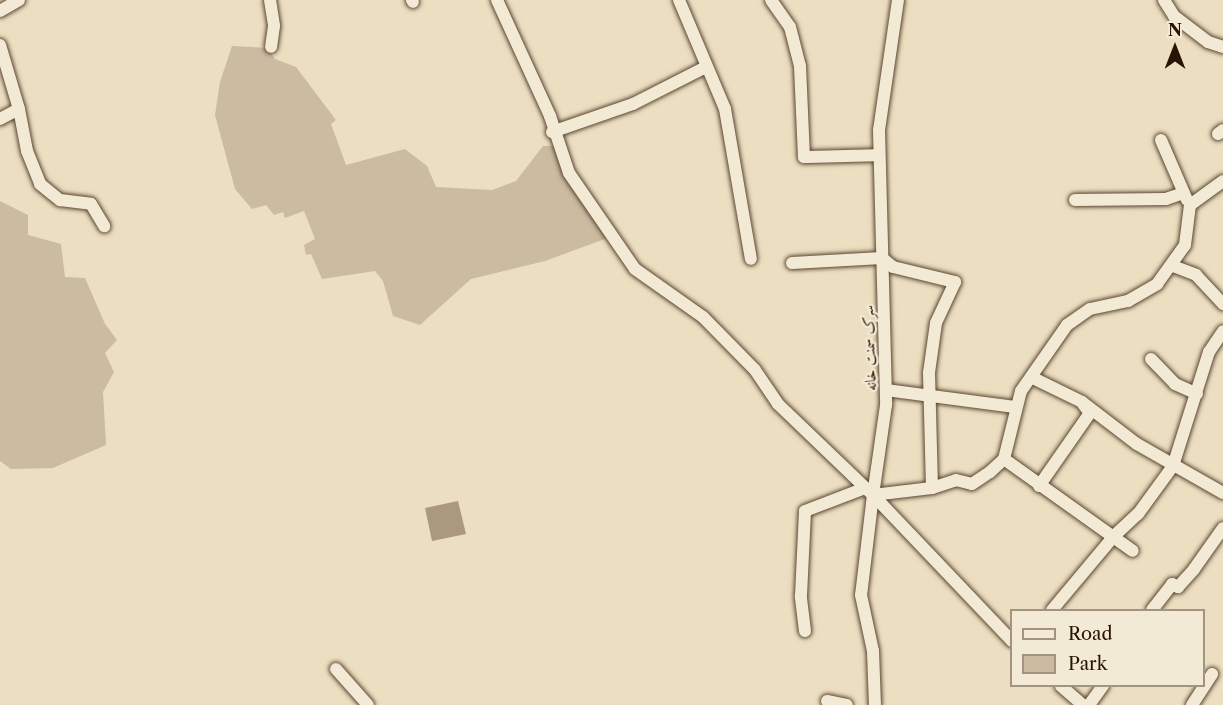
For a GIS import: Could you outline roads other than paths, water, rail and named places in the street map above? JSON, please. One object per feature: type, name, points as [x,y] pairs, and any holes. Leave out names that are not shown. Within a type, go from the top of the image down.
[{"type":"street","points":[[0,11],[19,0]]},
{"type":"street","points":[[270,0],[274,26],[271,47]]},
{"type":"street","points":[[498,0],[550,116],[552,132],[569,173],[635,268],[703,317],[755,370],[778,404],[869,491],[1010,640]]},
{"type":"street","points":[[679,0],[724,109],[751,259]]},
{"type":"street","points":[[771,0],[790,27],[800,66],[804,157],[879,155]]},
{"type":"street","name":"سرک سمنت خانه","points":[[875,705],[873,651],[861,595],[869,491],[886,390],[879,155],[886,66],[898,0]]},
{"type":"street","points":[[1164,0],[1174,16],[1208,42],[1223,47]]},
{"type":"street","points":[[0,45],[19,109],[27,151],[40,184],[48,194],[60,200],[91,204],[104,226]]},
{"type":"street","points":[[552,132],[633,104],[706,67]]},
{"type":"street","points":[[0,119],[19,109]]},
{"type":"street","points":[[805,631],[801,596],[805,511],[869,491],[932,488],[956,480],[972,484],[1004,459],[1014,407],[1021,391],[1033,378],[1067,325],[1090,309],[1128,302],[1157,284],[1173,266],[1185,245],[1190,205],[1161,140]]},
{"type":"street","points":[[1190,205],[1223,181]]},
{"type":"street","points":[[1075,200],[1166,199],[1183,193]]},
{"type":"street","points":[[792,264],[882,258],[893,267],[955,282],[936,323],[929,374],[932,488]]},
{"type":"street","points":[[1173,266],[1196,275],[1223,304]]},
{"type":"street","points":[[1053,609],[1114,536],[1138,514],[1173,466],[1209,352],[1223,331]]},
{"type":"street","points":[[1150,359],[1175,384],[1197,394]]},
{"type":"street","points":[[1033,378],[1082,402],[1173,466],[1223,493]]},
{"type":"street","points":[[886,390],[1014,407]]},
{"type":"street","points":[[1039,486],[1090,413],[1082,402]]},
{"type":"street","points":[[1004,459],[1132,550]]},
{"type":"street","points":[[1153,609],[1172,584],[1178,587],[1194,569],[1223,528]]},
{"type":"street","points":[[336,669],[368,705]]},
{"type":"street","points":[[1205,685],[1212,674]]},
{"type":"street","points":[[1062,687],[1083,705]]},
{"type":"street","points":[[1089,705],[1102,687]]},
{"type":"street","points":[[1192,705],[1204,687]]},
{"type":"street","points":[[827,701],[847,705]]}]
